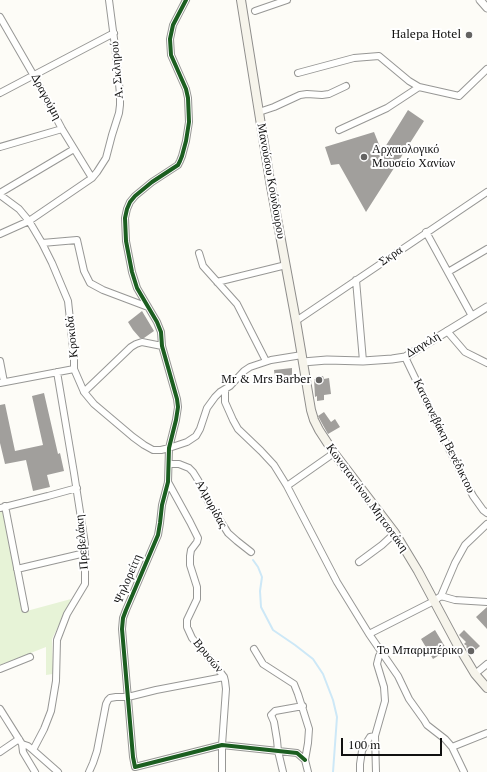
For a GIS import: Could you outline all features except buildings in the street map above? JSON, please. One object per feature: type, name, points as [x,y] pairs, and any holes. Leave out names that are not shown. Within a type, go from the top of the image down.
[{"type":"main road","name":"Μανούσου Κούνδουρου","points":[[241,0],[278,229],[303,359]]},
{"type":"main road","name":"Κωνσταντίνου Μητσοτάκη","points":[[303,359],[311,410],[319,430],[334,453],[395,533],[418,570],[438,598],[457,644],[476,674],[487,688]]},
{"type":"street","name":"Α. Σκληρού","points":[[0,234],[29,221],[92,178],[106,158],[120,105],[114,33],[109,0]]},
{"type":"street","name":"Ψηλορείτη","points":[[186,0],[173,25],[170,39],[171,55],[186,89],[188,98],[188,122],[186,141],[182,156],[178,165],[142,189],[135,196],[130,202],[125,218],[126,241],[131,267],[137,288],[157,322],[178,407],[169,448],[168,482],[162,505],[158,535],[126,610],[123,618],[122,629],[135,767],[222,745]]},
{"type":"street","points":[[255,11],[287,0]]},
{"type":"street","points":[[480,0],[487,8]]},
{"type":"street","name":"Δραγούμη","points":[[0,17],[3,27],[34,76],[62,129],[92,178]]},
{"type":"street","points":[[0,93],[114,33]]},
{"type":"street","points":[[298,73],[354,58],[379,56],[409,81],[419,87],[458,96],[487,69]]},
{"type":"street","points":[[258,112],[274,107],[300,95],[329,94],[346,86]]},
{"type":"street","points":[[339,130],[387,108],[419,87]]},
{"type":"street","points":[[0,147],[62,129]]},
{"type":"street","points":[[0,194],[74,149]]},
{"type":"street","name":"Σκρα","points":[[296,320],[487,192]]},
{"type":"street","name":"Κροκιδά","points":[[0,194],[19,209],[29,221],[52,263],[68,300],[74,369],[84,392],[94,404],[133,437],[153,450],[169,448],[187,442],[196,436],[207,408],[215,397],[230,386],[244,371],[266,361],[276,359],[303,359]]},
{"type":"street","points":[[426,232],[472,316]]},
{"type":"street","points":[[42,243],[77,240],[84,272],[90,283],[103,290],[148,307]]},
{"type":"street","points":[[448,272],[487,249]]},
{"type":"street","points":[[198,253],[203,266],[237,304],[266,361]]},
{"type":"street","points":[[217,282],[286,265]]},
{"type":"street","points":[[356,280],[363,361]]},
{"type":"street","name":"Δαγκλή","points":[[303,359],[363,361],[392,360],[405,357],[487,307]]},
{"type":"street","points":[[447,331],[465,352],[487,363]]},
{"type":"street","points":[[84,392],[136,344],[142,342],[162,346]]},
{"type":"street","name":"Κατσανεβάκη Βενέδικτου","points":[[405,357],[473,496],[487,513]]},
{"type":"street","points":[[0,361],[2,383],[74,369]]},
{"type":"street","name":"Πρεβελάκη","points":[[33,750],[42,734],[51,711],[56,681],[57,640],[67,614],[85,584],[85,544],[57,372]]},
{"type":"street","points":[[225,390],[225,402],[238,429],[274,465],[287,486],[337,582],[398,676],[424,720],[452,747],[464,772]]},
{"type":"street","points":[[287,486],[334,453]]},
{"type":"street","name":"Αλμυρίδας","points":[[169,464],[179,464],[189,468],[193,472],[216,517],[228,533],[250,552]]},
{"type":"street","name":"Βρυσών","points":[[168,482],[198,538],[197,542],[190,550],[190,565],[197,587],[197,599],[187,620],[187,627],[192,638],[224,677],[226,689],[222,745],[222,772]]},
{"type":"street","points":[[25,609],[3,507],[77,488]]},
{"type":"street","points":[[438,598],[465,545],[487,524]]},
{"type":"street","points":[[359,562],[395,533]]},
{"type":"street","points":[[17,569],[85,553]]},
{"type":"street","points":[[370,634],[438,598],[487,602]]},
{"type":"street","points":[[254,649],[263,664],[294,684],[303,706],[309,729],[305,760],[308,772]]},
{"type":"street","points":[[376,772],[375,736],[385,701],[384,687],[377,664],[379,656],[382,652]]},
{"type":"street","points":[[0,669],[30,657]]},
{"type":"street","points":[[476,674],[487,664]]},
{"type":"street","points":[[89,772],[97,751],[108,700],[111,697],[128,697],[224,677]]},
{"type":"street","points":[[283,772],[278,751],[274,722],[271,715],[275,711],[303,706]]},
{"type":"street","points":[[0,709],[21,742],[23,752],[35,772]]},
{"type":"street","points":[[452,747],[487,733]]},
{"type":"street","points":[[360,772],[364,745],[370,737],[375,736]]},
{"type":"street","points":[[21,742],[33,750],[58,772]]},
{"type":"street","points":[[0,752],[21,742]]},
{"type":"street","points":[[222,745],[297,753],[305,760]]},
{"type":"green space","points":[[3,510],[23,612],[71,599],[52,639],[53,674],[46,675],[46,647],[0,665],[0,511]]},
{"type":"waterway","points":[[253,560],[262,577],[260,591],[261,607],[273,630],[313,659],[323,674],[333,700],[337,717],[333,772]]},
{"type":"cycle path","points":[[186,0],[173,25],[170,39],[171,55],[186,89],[188,98],[189,122],[182,156],[178,165],[152,182],[135,196],[130,202],[125,218],[126,241],[132,272],[137,288],[157,322],[161,332],[162,346],[178,407],[169,448],[168,482],[162,505],[158,535],[123,618],[122,629],[133,757],[135,767],[222,745],[297,753],[305,760]]},
{"type":"place","name":"Halepa Hotel","points":[[469,35]]},
{"type":"place","name":"Αρχαιολογικό Μουσείο Χανίων","points":[[364,157]]},
{"type":"place","name":"Mr & Mrs Barber","points":[[319,380]]},
{"type":"place","name":"Το Μπαρμπέρικο","points":[[471,651]]}]
